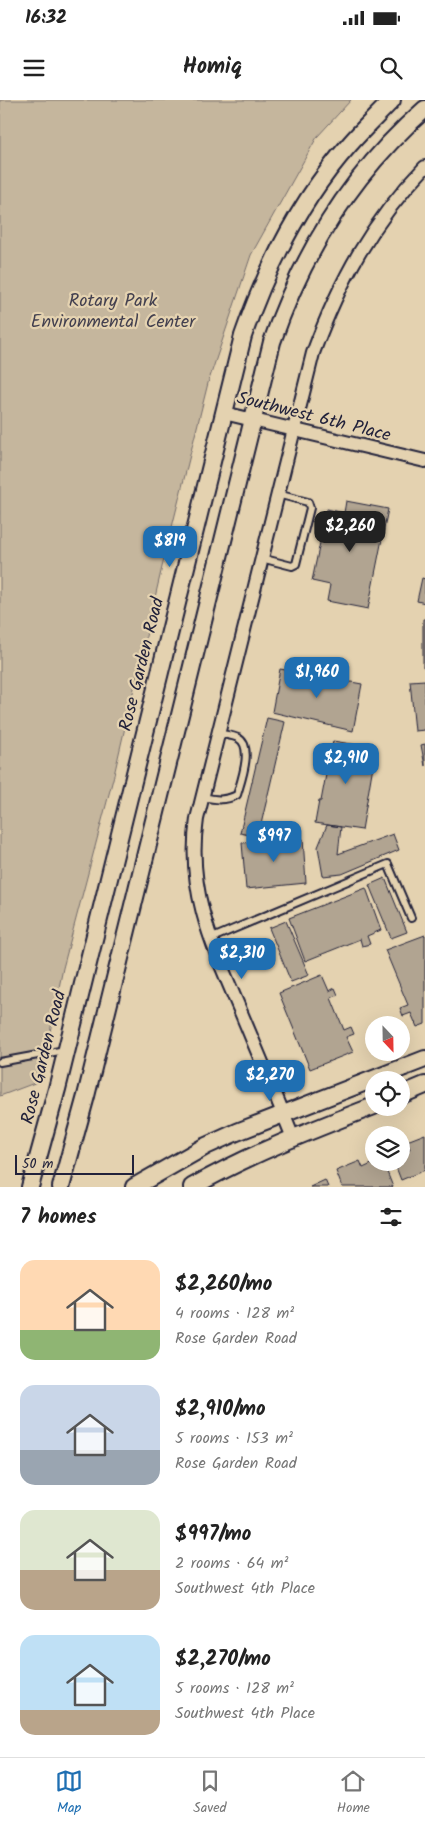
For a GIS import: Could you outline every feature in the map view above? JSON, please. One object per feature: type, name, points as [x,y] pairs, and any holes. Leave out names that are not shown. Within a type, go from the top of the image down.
[{"type":"street","name":"Rose Garden Road","points":[[30,1187],[66,1050],[243,336],[256,298],[281,246],[320,182],[350,144],[392,100]]},
{"type":"street","points":[[60,1187],[86,1096],[272,342],[305,263],[318,238],[350,190],[386,146],[425,109]]},
{"type":"street","points":[[293,1138],[210,939],[196,880],[195,836],[197,819],[313,353],[342,282],[369,235],[386,211],[425,167]]},
{"type":"street","name":"Southwest 6th Place","points":[[224,413],[425,461]]},
{"type":"street","points":[[134,1187],[206,1146],[425,1059]]},
{"type":"street","points":[[410,1091],[425,1085]]},
{"type":"street","points":[[192,1187],[231,1165],[365,1110]]},
{"type":"lane","points":[[261,558],[292,566],[296,564],[310,508],[308,502],[277,494]]},
{"type":"lane","points":[[203,797],[229,800],[238,794],[247,755],[242,741],[238,738],[218,733]]},
{"type":"lane","points":[[210,939],[388,864],[410,918]]},
{"type":"lane","points":[[0,1062],[66,1050]]},
{"type":"green space","name":"Rotary Park Environmental Center","points":[[0,100],[351,100],[317,137],[251,255],[208,383],[162,567],[114,775],[63,968],[40,1081],[0,1096]]},
{"type":"building","points":[[346,501],[388,509],[368,609],[327,601],[330,585],[312,581],[327,509],[344,513]]},
{"type":"building","points":[[422,578],[425,579],[425,603],[417,601]]},
{"type":"building","points":[[423,619],[425,619],[425,667],[423,667]]},
{"type":"building","points":[[280,669],[362,684],[353,731],[272,712]]},
{"type":"building","points":[[425,680],[425,730],[415,731],[410,681]]},
{"type":"building","points":[[267,718],[285,722],[258,837],[240,833]]},
{"type":"building","points":[[333,741],[376,748],[362,830],[315,823],[328,764],[320,762],[322,751],[331,752]]},
{"type":"building","points":[[425,744],[425,766],[421,745]]},
{"type":"building","points":[[327,825],[341,827],[338,854],[393,834],[399,850],[342,874],[323,876],[318,847]]},
{"type":"building","points":[[286,832],[287,840],[303,839],[306,883],[246,889],[242,843],[279,840],[278,833]]},
{"type":"building","points":[[385,878],[407,932],[391,938],[369,885]]},
{"type":"building","points":[[366,888],[381,930],[367,936],[370,944],[362,946],[360,939],[305,961],[289,918]]},
{"type":"building","points":[[286,921],[309,975],[291,982],[269,928]]},
{"type":"building","points":[[425,935],[425,1024],[417,1027],[411,1013],[403,1016],[400,1008],[408,1005],[385,950]]},
{"type":"building","points":[[322,975],[329,991],[335,988],[338,995],[331,998],[344,1030],[351,1027],[354,1034],[346,1037],[353,1052],[310,1069],[279,993]]},
{"type":"building","points":[[425,1134],[425,1170],[401,1180],[398,1171],[410,1171],[410,1140]]},
{"type":"building","points":[[360,1161],[363,1168],[365,1167],[365,1171],[387,1171],[393,1187],[342,1187],[336,1171]]},
{"type":"building","points":[[325,1180],[328,1187],[310,1187]]}]
